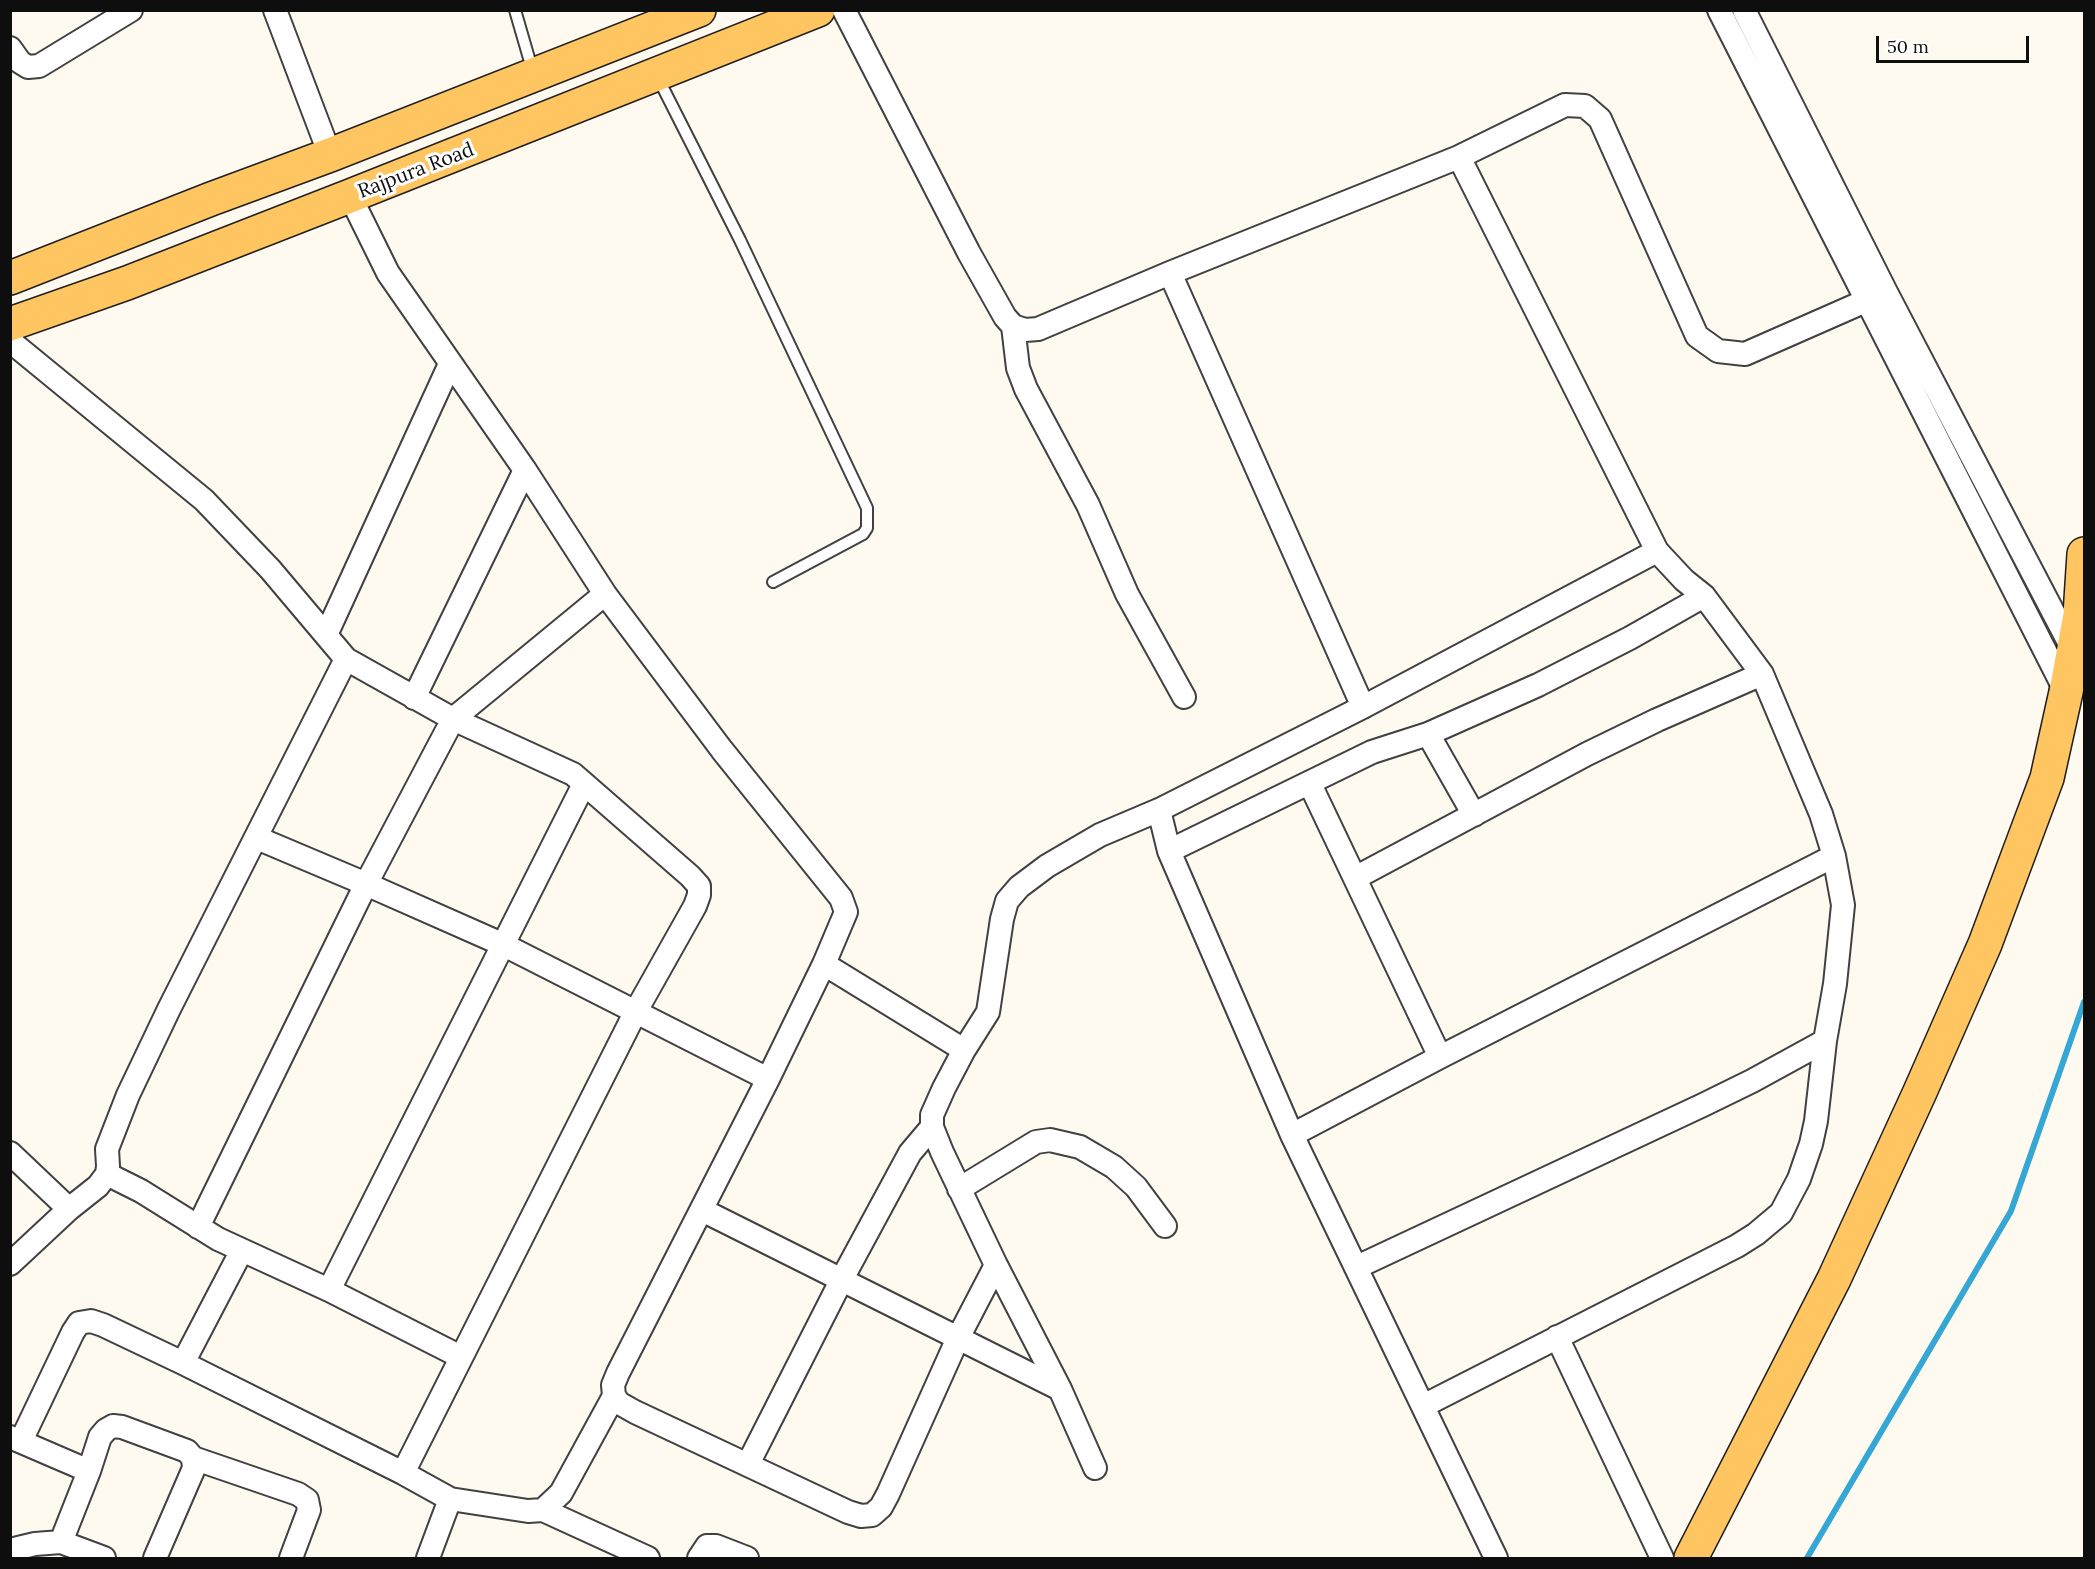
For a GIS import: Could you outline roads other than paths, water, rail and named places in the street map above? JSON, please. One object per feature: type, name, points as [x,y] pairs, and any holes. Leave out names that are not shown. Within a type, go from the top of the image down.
[{"type":"main road","points":[[10,278],[699,10]]},
{"type":"main road","name":"Rajpura Road","points":[[10,324],[127,283],[657,76],[818,10]]},
{"type":"main road","points":[[1692,1558],[1834,1279],[1980,954],[2047,778],[2080,615],[2085,554]]},
{"type":"street","points":[[10,48],[20,62],[28,67],[39,66],[131,10]]},
{"type":"street","points":[[275,10],[330,155]]},
{"type":"street","points":[[844,10],[969,253],[1005,317],[1013,326],[1025,330],[1038,328],[1459,157],[1565,105],[1585,106],[1600,119],[1697,336],[1718,351],[1745,354],[1886,292]]},
{"type":"street","points":[[1719,10],[2066,692]]},
{"type":"street","points":[[1744,10],[1886,292],[2073,650]]},
{"type":"street","points":[[1423,1406],[1737,1246],[1763,1229],[1781,1213],[1799,1179],[1811,1144],[1816,1120],[1825,1041],[1836,984],[1843,905],[1834,856],[1821,814],[1762,674],[1704,596],[1684,580],[1657,551],[1459,157]]},
{"type":"street","points":[[350,196],[388,273],[525,470],[605,594],[722,750],[841,898],[846,912],[824,964],[768,1079],[618,1373],[613,1385],[614,1396],[619,1403],[635,1412],[848,1512],[861,1516],[872,1515],[881,1507],[888,1494],[958,1338],[996,1265]]},
{"type":"street","points":[[1170,273],[1363,707]]},
{"type":"street","points":[[1013,326],[1018,368],[1026,388],[1088,505],[1127,594],[1184,697]]},
{"type":"street","points":[[10,341],[204,500],[270,569],[346,659],[453,719],[565,770],[584,784],[699,886],[695,906],[636,1011],[403,1473]]},
{"type":"street","points":[[326,635],[450,364]]},
{"type":"street","points":[[414,698],[525,470]]},
{"type":"street","points":[[1957,480],[1979,470]]},
{"type":"street","points":[[1095,1468],[1060,1389],[996,1265],[932,1127],[932,1115],[964,1050],[988,1012],[1002,919],[1007,901],[1019,886],[1047,866],[1100,836],[1159,810],[1363,707],[1657,551]]},
{"type":"street","points":[[198,1227],[366,884],[453,719],[605,594]]},
{"type":"street","points":[[1169,851],[1372,752],[1428,734],[1538,685],[1630,638],[1704,596]]},
{"type":"street","points":[[10,1264],[69,1209],[98,1186],[106,1174],[107,1149],[128,1095],[346,659]]},
{"type":"street","points":[[1355,878],[1597,749],[1762,674]]},
{"type":"street","points":[[1428,734],[1474,815]]},
{"type":"street","points":[[329,1290],[584,784]]},
{"type":"street","points":[[1310,784],[1440,1057]]},
{"type":"street","points":[[1159,810],[1169,851],[1292,1135],[1496,1558]]},
{"type":"street","points":[[257,838],[504,945],[768,1079]]},
{"type":"street","points":[[1292,1135],[1834,856]]},
{"type":"street","points":[[824,964],[964,1050]]},
{"type":"street","points":[[1357,1267],[1703,1106],[1825,1041]]},
{"type":"street","points":[[748,1464],[842,1279],[910,1153],[932,1127]]},
{"type":"street","points":[[959,1189],[1036,1142],[1050,1140],[1080,1147],[1114,1167],[1136,1187],[1165,1226]]},
{"type":"street","points":[[10,1153],[69,1209]]},
{"type":"street","points":[[106,1174],[141,1191],[198,1227],[242,1250],[329,1290],[461,1357]]},
{"type":"street","points":[[702,1210],[1060,1389]]},
{"type":"street","points":[[183,1363],[242,1250]]},
{"type":"street","points":[[89,1471],[16,1439],[73,1332],[79,1323],[91,1321],[183,1363],[403,1473],[450,1499],[528,1511],[543,1510],[648,1558]]},
{"type":"street","points":[[1557,1337],[1662,1558]]},
{"type":"street","points":[[543,1510],[561,1492],[614,1396]]},
{"type":"street","points":[[61,1542],[100,1437],[113,1426],[122,1427],[187,1451],[193,1458],[298,1494],[307,1500],[309,1509],[291,1558]]},
{"type":"street","points":[[155,1558],[194,1468],[193,1458]]},
{"type":"street","points":[[428,1558],[450,1499]]},
{"type":"street","points":[[10,1550],[35,1544],[61,1542],[104,1558]]},
{"type":"street","points":[[699,1558],[707,1546],[716,1546],[747,1558]]},
{"type":"lane","points":[[515,10],[534,75]]},
{"type":"lane","points":[[657,76],[740,240],[867,508],[867,528],[863,534],[773,582]]},
{"type":"waterway","points":[[1807,1558],[2011,1211],[2084,1002]]}]
